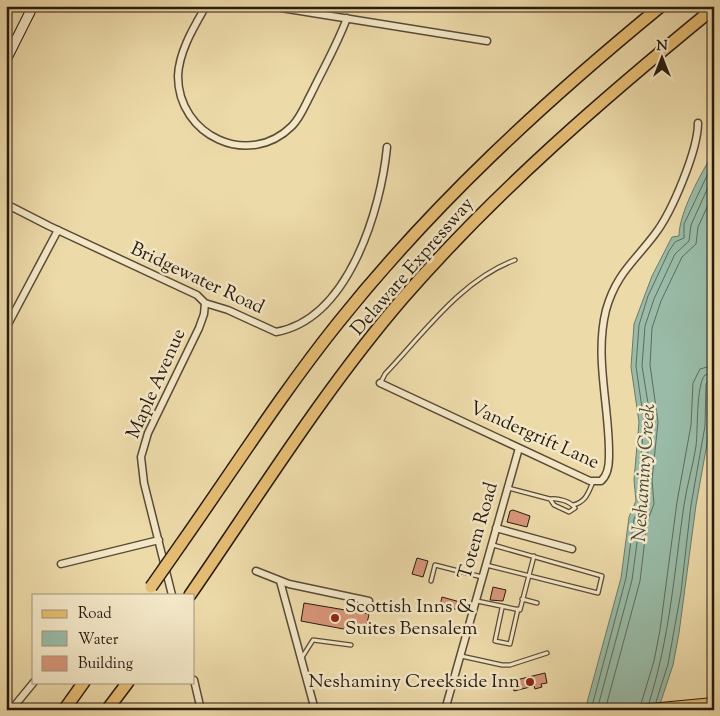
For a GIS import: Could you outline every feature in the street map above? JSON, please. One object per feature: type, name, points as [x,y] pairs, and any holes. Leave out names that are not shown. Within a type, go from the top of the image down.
[{"type":"highway","name":"Delaware Expressway","points":[[148,591],[318,349],[412,237],[509,138],[568,83],[660,6]]},
{"type":"highway","name":"Delaware Expressway","points":[[191,592],[320,407],[409,292],[490,205],[560,137],[714,8]]},
{"type":"highway","points":[[64,710],[83,684]]},
{"type":"highway","points":[[107,710],[126,684]]},
{"type":"main road","points":[[6,60],[33,6]]},
{"type":"main road","points":[[639,710],[714,703]]},
{"type":"street","points":[[206,6],[181,58],[178,76],[181,99],[190,118],[202,130],[221,140],[244,145],[276,138],[296,122],[334,49],[347,18]]},
{"type":"street","points":[[269,6],[487,41]]},
{"type":"street","name":"Vandergrift Lane","points":[[380,383],[593,482],[599,482],[604,479],[609,458],[602,364],[606,309],[619,277],[656,233],[664,219],[691,162],[698,134],[698,122]]},
{"type":"street","name":"Bridgewater Road","points":[[6,204],[197,295],[205,303],[228,310],[276,332],[294,327],[318,311],[337,290],[360,253],[378,200],[387,147]]},
{"type":"street","points":[[6,328],[58,230]]},
{"type":"street","name":"Maple Avenue","points":[[172,594],[144,482],[142,456],[148,433],[202,321],[205,303]]},
{"type":"street","name":"Totem Road","points":[[445,710],[519,448]]},
{"type":"street","points":[[496,528],[572,549]]},
{"type":"street","points":[[61,564],[159,540]]},
{"type":"street","points":[[256,571],[280,581],[369,601]]},
{"type":"street","points":[[280,581],[315,710]]},
{"type":"street","points":[[11,710],[32,684]]},
{"type":"street","points":[[195,684],[201,710]]},
{"type":"lane","name":"Vandergrift Lane","points":[[380,383],[385,374],[458,296],[494,269],[515,260]]},
{"type":"lane","points":[[507,488],[550,499],[556,498],[573,505],[581,503],[586,498],[593,482]]},
{"type":"lane","points":[[550,499],[554,505],[569,512],[575,508],[573,505]]},
{"type":"lane","points":[[486,565],[598,593],[602,576],[492,544]]},
{"type":"lane","points":[[502,608],[495,641],[510,644],[534,556]]},
{"type":"lane","points":[[432,582],[435,566],[482,577]]},
{"type":"lane","points":[[522,599],[537,603]]},
{"type":"lane","points":[[476,601],[502,608],[518,609]]},
{"type":"lane","points":[[301,660],[313,640],[351,644]]},
{"type":"lane","points":[[460,656],[510,665],[547,653]]},
{"type":"water","name":"Neshaminy Creek","points":[[714,152],[714,348],[710,427],[696,505],[673,665],[658,710],[585,710],[621,578],[629,517],[636,501],[634,480],[639,422],[631,367],[634,324],[652,276],[672,237],[679,236],[687,205],[697,182]]},
{"type":"building","points":[[513,510],[530,516],[527,527],[507,522],[510,511]]},
{"type":"building","points":[[417,558],[428,561],[423,577],[412,574]]},
{"type":"building","points":[[493,587],[506,590],[503,601],[490,600]]},
{"type":"building","points":[[442,597],[460,602],[458,610],[440,605]]},
{"type":"building","name":"Scottish Inns & Suites Bensalem","points":[[304,603],[369,614],[365,633],[301,621]]},
{"type":"building","name":"Neshaminy Creekside Inn","points":[[545,673],[547,683],[541,684],[542,687],[535,689],[534,686],[514,691],[512,681]]},
{"type":"place","name":"Scottish Inns & Suites Bensalem","points":[[335,618]]},
{"type":"place","name":"Neshaminy Creekside Inn","points":[[530,682]]}]
